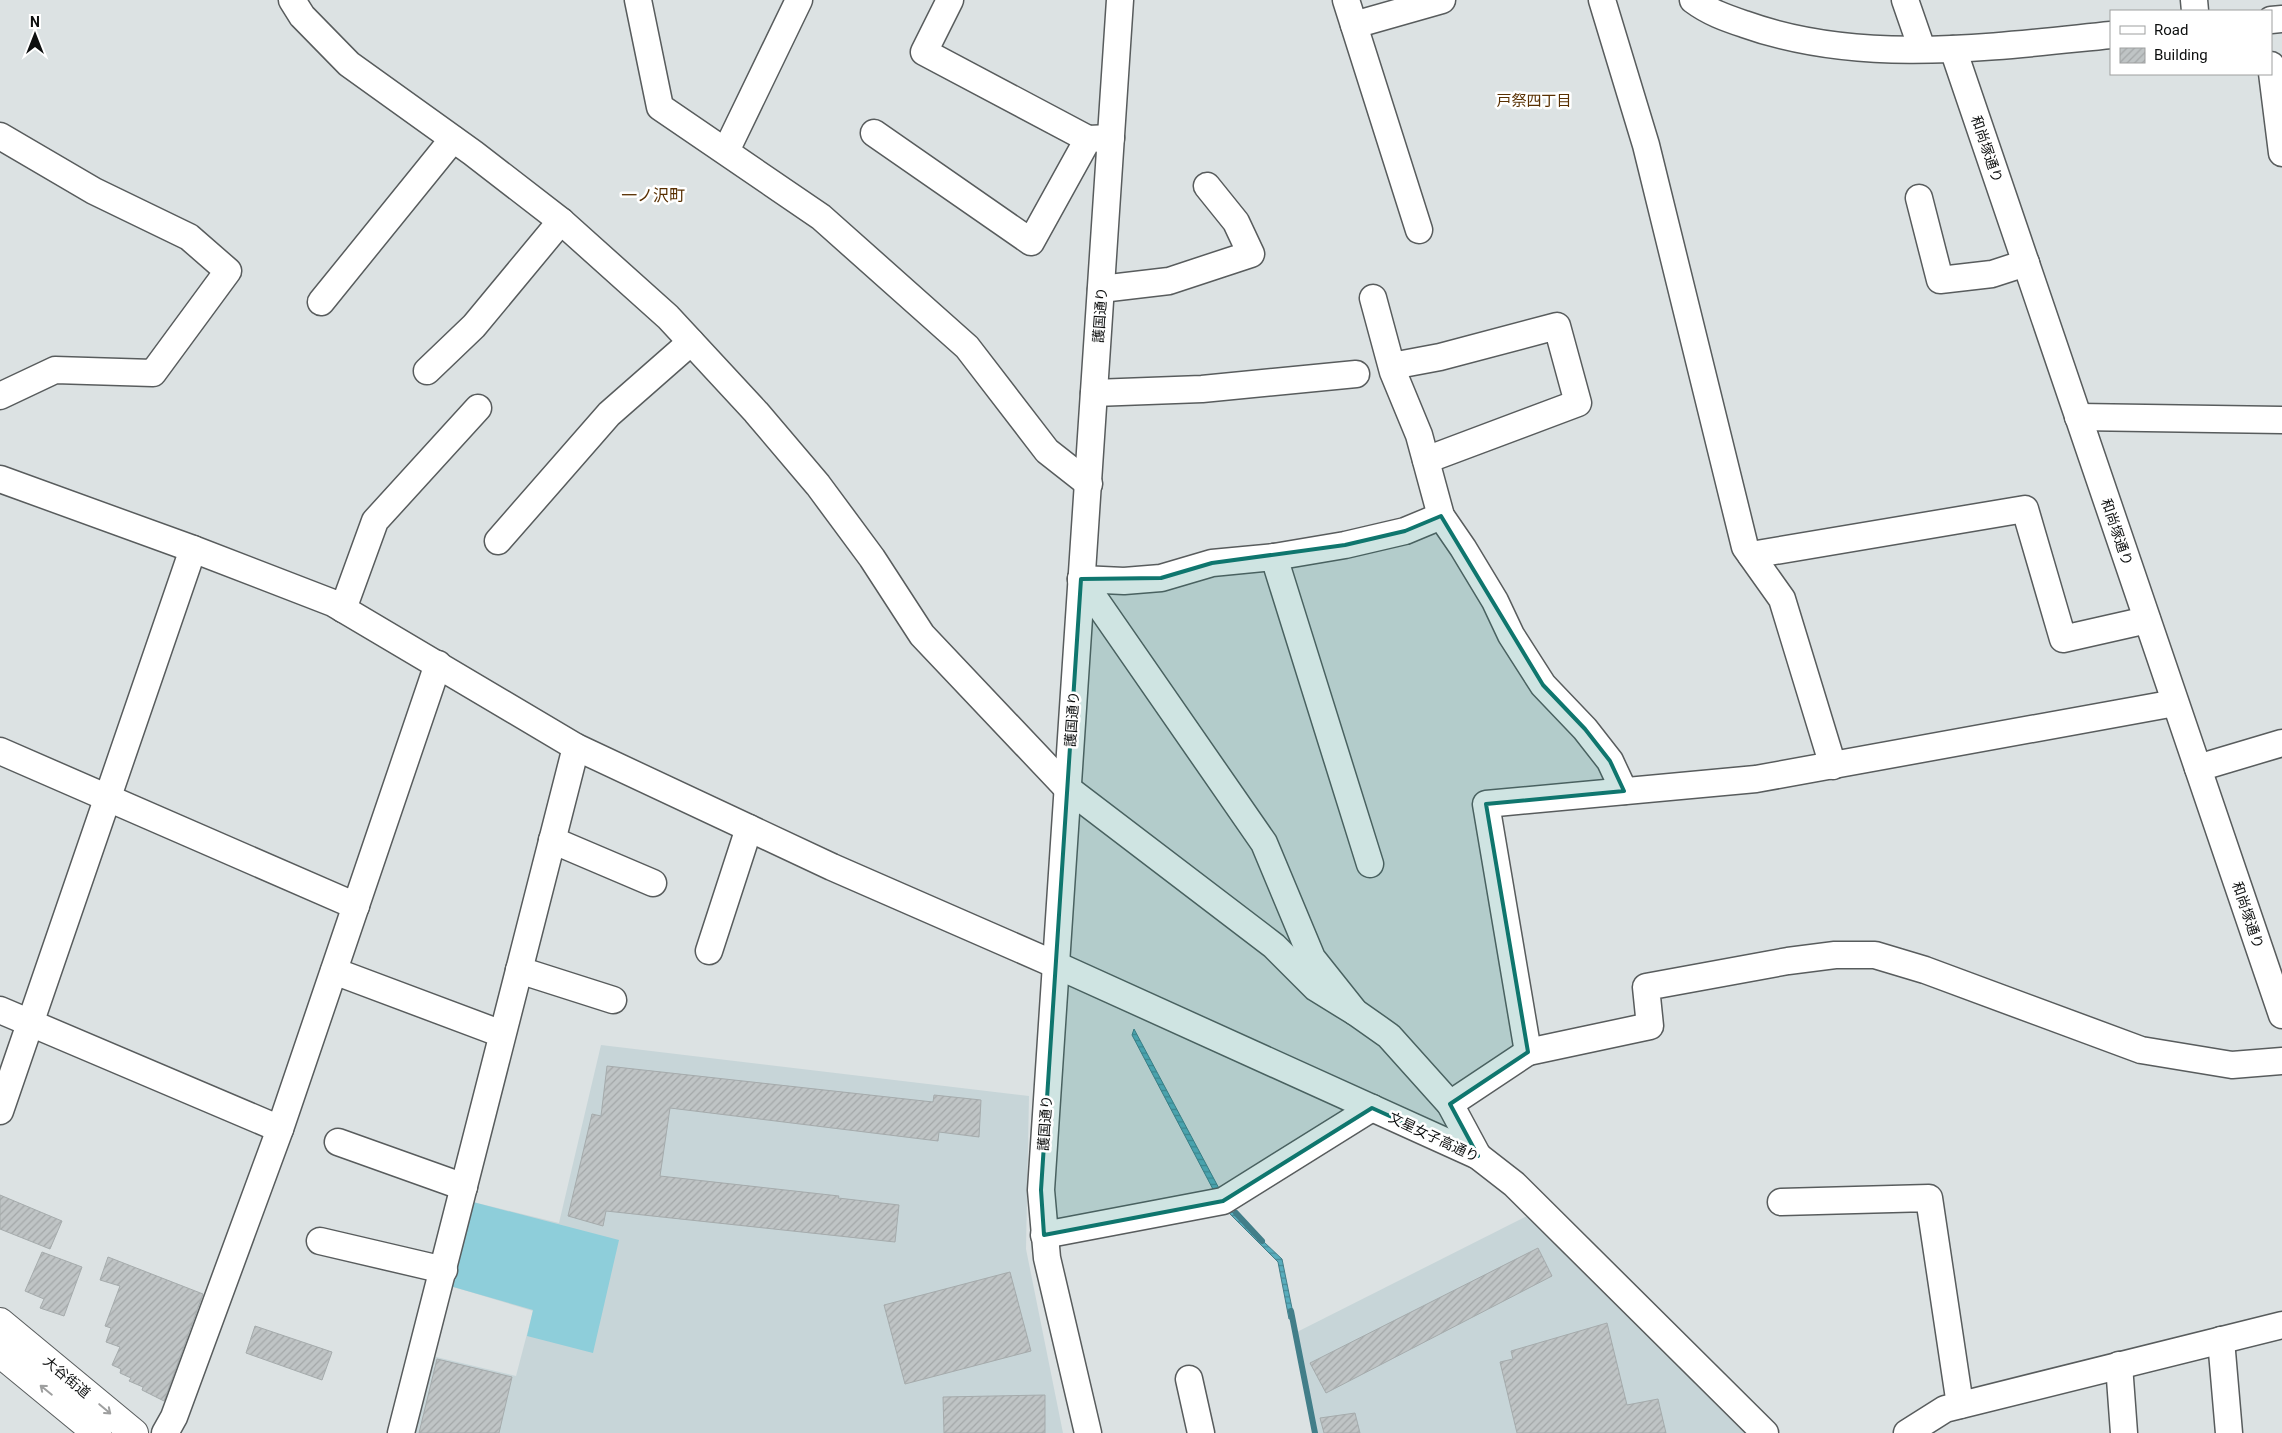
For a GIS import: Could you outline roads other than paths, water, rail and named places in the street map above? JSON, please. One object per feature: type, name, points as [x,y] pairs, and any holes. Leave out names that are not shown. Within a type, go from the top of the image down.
[{"type":"main road","name":"大谷街道","points":[[0,1322],[134,1433]]},
{"type":"main road","name":"大谷街道","points":[[0,1353],[97,1433]]},
{"type":"street","points":[[292,0],[302,16],[349,64],[453,139],[561,221],[668,317],[756,412],[818,485],[872,558],[922,635],[1067,788],[1274,946],[1316,988],[1356,1012],[1389,1036],[1450,1104],[1478,1156]]},
{"type":"street","points":[[638,0],[660,107],[821,217],[967,347],[1047,451],[1088,484]]},
{"type":"street","points":[[726,151],[800,0]]},
{"type":"street","points":[[874,133],[1031,242],[1100,139],[924,52],[950,0]]},
{"type":"street","name":"護国通り","points":[[1088,1433],[1057,1306],[1044,1235],[1041,1190],[1054,964],[1102,289],[1100,139],[1120,0]]},
{"type":"street","points":[[1346,0],[1419,230]]},
{"type":"street","points":[[1354,25],[1442,0]]},
{"type":"street","points":[[1602,0],[1646,145],[1745,546],[1782,599],[1833,766]]},
{"type":"street","points":[[1693,0],[1720,16],[1762,30],[1792,38],[1853,46],[1953,49],[2110,35]]},
{"type":"street","points":[[1905,0],[1922,49]]},
{"type":"street","name":"和尚塚通り","points":[[1953,49],[2175,703],[2198,768],[2274,964],[2282,1015]]},
{"type":"street","points":[[2272,73],[2282,153]]},
{"type":"street","points":[[0,136],[94,191],[189,237],[228,271],[153,373],[55,370],[0,396]]},
{"type":"street","points":[[321,302],[453,139]]},
{"type":"street","points":[[1102,289],[1170,281],[1251,254],[1236,222],[1207,186]]},
{"type":"street","points":[[1919,198],[1940,280],[1992,274],[2026,264]]},
{"type":"street","points":[[427,371],[474,326],[561,221]]},
{"type":"street","points":[[1374,298],[1392,366],[1419,435],[1441,516],[1476,570],[1511,635],[1543,685],[1585,729],[1610,761],[1624,791]]},
{"type":"street","points":[[1392,366],[1440,356],[1557,326],[1578,403],[1426,460]]},
{"type":"street","points":[[498,541],[609,414],[691,342]]},
{"type":"street","points":[[1094,393],[1202,389],[1356,374]]},
{"type":"street","points":[[343,609],[375,521],[478,408]]},
{"type":"street","points":[[2078,417],[2282,420]]},
{"type":"street","name":"文星女子高通り","points":[[0,479],[194,549],[333,603],[576,747],[749,828],[1478,1156],[1514,1184],[1765,1433]]},
{"type":"street","points":[[1751,555],[2025,509],[2063,638],[2147,620]]},
{"type":"street","points":[[1081,579],[1124,581],[1161,578],[1212,563],[1274,557],[1345,545],[1404,531],[1441,516]]},
{"type":"street","points":[[0,1111],[194,549]]},
{"type":"street","points":[[1274,557],[1370,864]]},
{"type":"street","points":[[1081,579],[1264,843],[1312,958],[1356,1012]]},
{"type":"street","points":[[165,1433],[174,1416],[280,1129],[438,664]]},
{"type":"street","points":[[1528,1052],[1486,804],[1756,779],[2175,703]]},
{"type":"street","points":[[2198,768],[2282,743]]},
{"type":"street","points":[[400,1433],[444,1270],[518,970],[576,747]]},
{"type":"street","points":[[0,752],[356,906]]},
{"type":"street","points":[[709,951],[749,828]]},
{"type":"street","points":[[552,840],[652,883]]},
{"type":"street","points":[[1450,1104],[1528,1052],[1650,1026],[1646,987],[1788,961],[1835,955],[1875,955],[1925,970],[2141,1050],[2232,1065],[2282,1061]]},
{"type":"street","points":[[334,970],[502,1034]]},
{"type":"street","points":[[518,970],[613,1000]]},
{"type":"street","points":[[0,1010],[280,1129]]},
{"type":"street","points":[[1044,1235],[1223,1201],[1372,1108]]},
{"type":"street","points":[[338,1142],[464,1187]]},
{"type":"street","points":[[1781,1202],[1929,1198],[1960,1405]]},
{"type":"street","points":[[320,1241],[444,1270]]},
{"type":"street","points":[[1907,1433],[1945,1408],[2282,1325]]},
{"type":"street","points":[[2221,1340],[2229,1433]]},
{"type":"street","points":[[2119,1366],[2124,1433]]},
{"type":"street","points":[[1189,1379],[1201,1433]]},
{"type":"waterway","points":[[1236,1213],[1262,1241]]},
{"type":"waterway","points":[[1291,1311],[1315,1433]]},
{"type":"district","name":"戸祭四丁目","points":[[1534,101]]},
{"type":"district","name":"一ノ沢町","points":[[653,195]]}]
